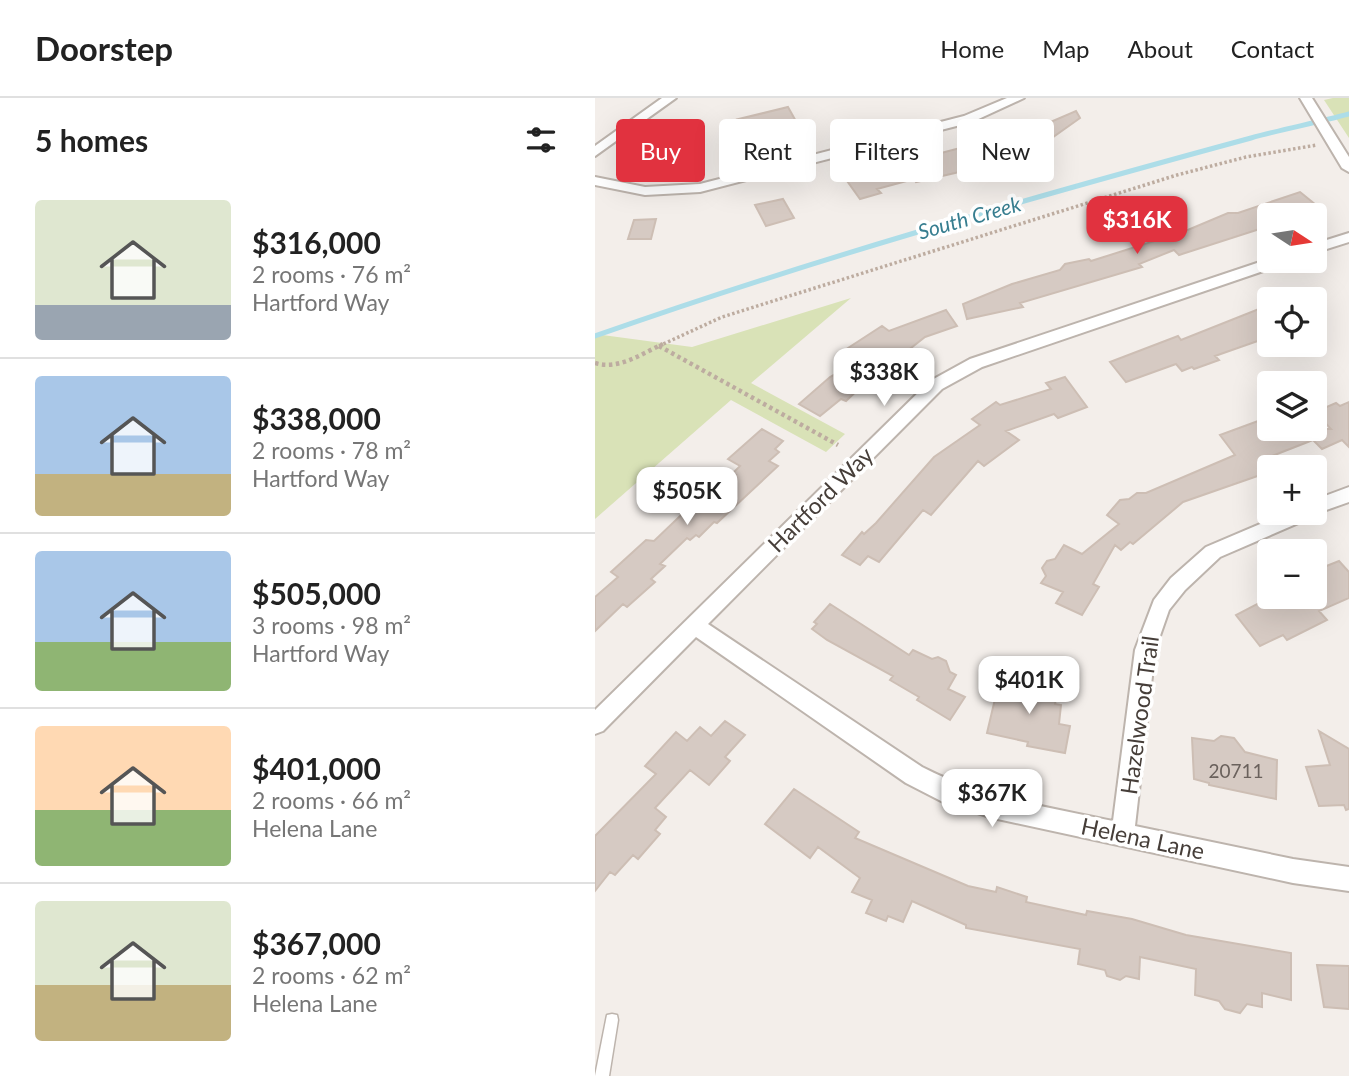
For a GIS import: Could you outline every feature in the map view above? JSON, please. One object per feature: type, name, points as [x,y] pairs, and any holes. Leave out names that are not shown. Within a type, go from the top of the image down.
[{"type":"street","points":[[595,152],[670,98]]},
{"type":"street","points":[[595,181],[645,191],[701,188],[968,118],[1018,98]]},
{"type":"street","points":[[1309,103],[1349,168]]},
{"type":"street","points":[[1327,245],[1349,237]]},
{"type":"street","name":"Hartford Way","points":[[595,724],[936,385],[976,363],[1257,268]]},
{"type":"street","points":[[1327,503],[1349,494]]},
{"type":"street","name":"Hazelwood Trail","points":[[1123,833],[1145,650],[1161,606],[1178,584],[1213,552],[1276,525]]},
{"type":"street","name":"Helena Lane","points":[[695,626],[914,775],[949,793],[993,807],[1293,871],[1349,879]]},
{"type":"lane","points":[[602,1076],[612,1020]]},
{"type":"path","points":[[595,363],[608,367],[618,365],[722,317],[1177,175],[1246,157],[1330,140]]},
{"type":"path","points":[[659,346],[838,445]]},
{"type":"green space","points":[[1349,98],[1349,138],[1324,100]]},
{"type":"green space","points":[[851,298],[751,383],[845,434],[826,452],[731,400],[595,519],[595,334],[692,347]]},
{"type":"building","points":[[788,107],[795,119],[739,119]]},
{"type":"building","points":[[1076,111],[1080,118],[1054,136],[1054,120]]},
{"type":"building","points":[[957,149],[957,172],[943,176],[943,152]]},
{"type":"building","points":[[848,182],[903,182],[877,189],[881,193],[860,199]]},
{"type":"building","points":[[1300,192],[1314,203],[1268,203]]},
{"type":"building","points":[[783,199],[794,218],[766,226],[755,205]]},
{"type":"building","points":[[1257,207],[1257,230],[1179,255],[1174,250],[1139,264],[1142,267],[1020,303],[1023,307],[967,319],[963,304],[1012,284],[1060,270],[1065,264],[1089,259],[1091,261],[1183,232],[1228,213],[1238,213]]},
{"type":"building","points":[[656,219],[651,239],[628,239],[634,220]]},
{"type":"building","points":[[946,310],[957,326],[925,337],[897,359],[892,355],[872,367],[848,348],[882,326],[889,331]]},
{"type":"building","points":[[1257,310],[1257,341],[1215,356],[1219,360],[1194,369],[1192,367],[1182,371],[1176,364],[1126,382],[1110,362],[1178,336],[1181,340]]},
{"type":"building","points":[[841,371],[865,383],[846,401],[841,399],[820,416],[799,404],[830,377]]},
{"type":"building","points":[[1065,377],[1087,407],[1058,418],[1054,414],[1006,431],[1019,440],[984,466],[978,461],[931,515],[923,510],[879,562],[868,556],[860,565],[842,555],[862,532],[864,534],[876,523],[934,457],[980,425],[972,419],[996,402],[1000,405],[1051,389],[1046,383]]},
{"type":"building","points":[[1349,402],[1349,447],[1342,440],[1322,449],[1314,441],[1327,441],[1327,429],[1331,429],[1327,425],[1327,407],[1336,403],[1340,406]]},
{"type":"building","points":[[1257,421],[1257,441],[1310,441],[1275,455],[1257,455],[1257,476],[1183,502],[1133,544],[1130,542],[1121,550],[1115,545],[1093,584],[1099,587],[1082,615],[1056,603],[1063,592],[1041,583],[1046,576],[1042,568],[1047,561],[1055,559],[1064,545],[1082,554],[1119,524],[1107,515],[1120,500],[1129,499],[1137,493],[1146,493],[1235,455],[1220,435]]},
{"type":"building","points":[[762,429],[783,441],[775,449],[779,452],[769,461],[778,466],[717,523],[714,522],[699,537],[696,535],[690,540],[687,538],[660,564],[665,566],[651,579],[655,582],[627,607],[623,604],[595,631],[595,597],[618,577],[611,572],[646,540],[654,541],[701,496],[710,501],[736,475],[733,473],[740,466],[728,459]]},
{"type":"building","points":[[1339,561],[1349,572],[1349,598],[1327,608],[1327,566]]},
{"type":"building","points":[[830,604],[909,655],[913,650],[932,659],[938,657],[946,661],[950,672],[956,675],[948,689],[965,697],[950,720],[890,680],[893,676],[812,629],[817,624],[814,622]]},
{"type":"building","points":[[1257,604],[1257,609],[1324,609],[1319,611],[1327,620],[1287,640],[1283,635],[1260,646],[1236,615]]},
{"type":"building","points":[[999,682],[1026,688],[1037,683],[1058,686],[1055,704],[1061,705],[1059,724],[1070,726],[1065,753],[1027,746],[1028,742],[987,733]]},
{"type":"building","points":[[725,721],[745,735],[725,757],[730,761],[709,785],[690,770],[655,808],[666,817],[655,830],[660,834],[638,859],[633,855],[615,875],[610,872],[595,891],[595,836],[656,774],[645,766],[676,732],[687,741],[700,727],[711,736]]},
{"type":"building","points":[[1319,731],[1349,749],[1349,809],[1346,810],[1344,805],[1319,806],[1306,767],[1330,765]]},
{"type":"building","points":[[1221,736],[1234,738],[1245,752],[1277,760],[1276,799],[1209,785],[1194,779],[1192,738],[1214,741]]},
{"type":"building","points":[[794,789],[859,832],[855,838],[968,886],[996,892],[997,887],[1027,897],[1026,902],[1086,915],[1087,911],[1132,919],[1186,935],[1291,953],[1291,1000],[1262,993],[1262,1007],[1247,1004],[1240,1013],[1225,1009],[1219,1001],[1195,995],[1196,969],[1140,957],[1139,979],[1126,976],[1120,980],[1107,976],[1105,970],[1078,964],[1080,949],[966,928],[966,925],[912,901],[903,922],[888,916],[886,921],[866,913],[872,900],[852,892],[860,878],[818,847],[810,858],[765,824]]},
{"type":"building","points":[[1317,965],[1349,966],[1349,1009],[1324,1007]]},
{"type":"waterway","name":"South Creek","points":[[595,336],[758,281],[921,231],[1263,135],[1349,114]]}]
